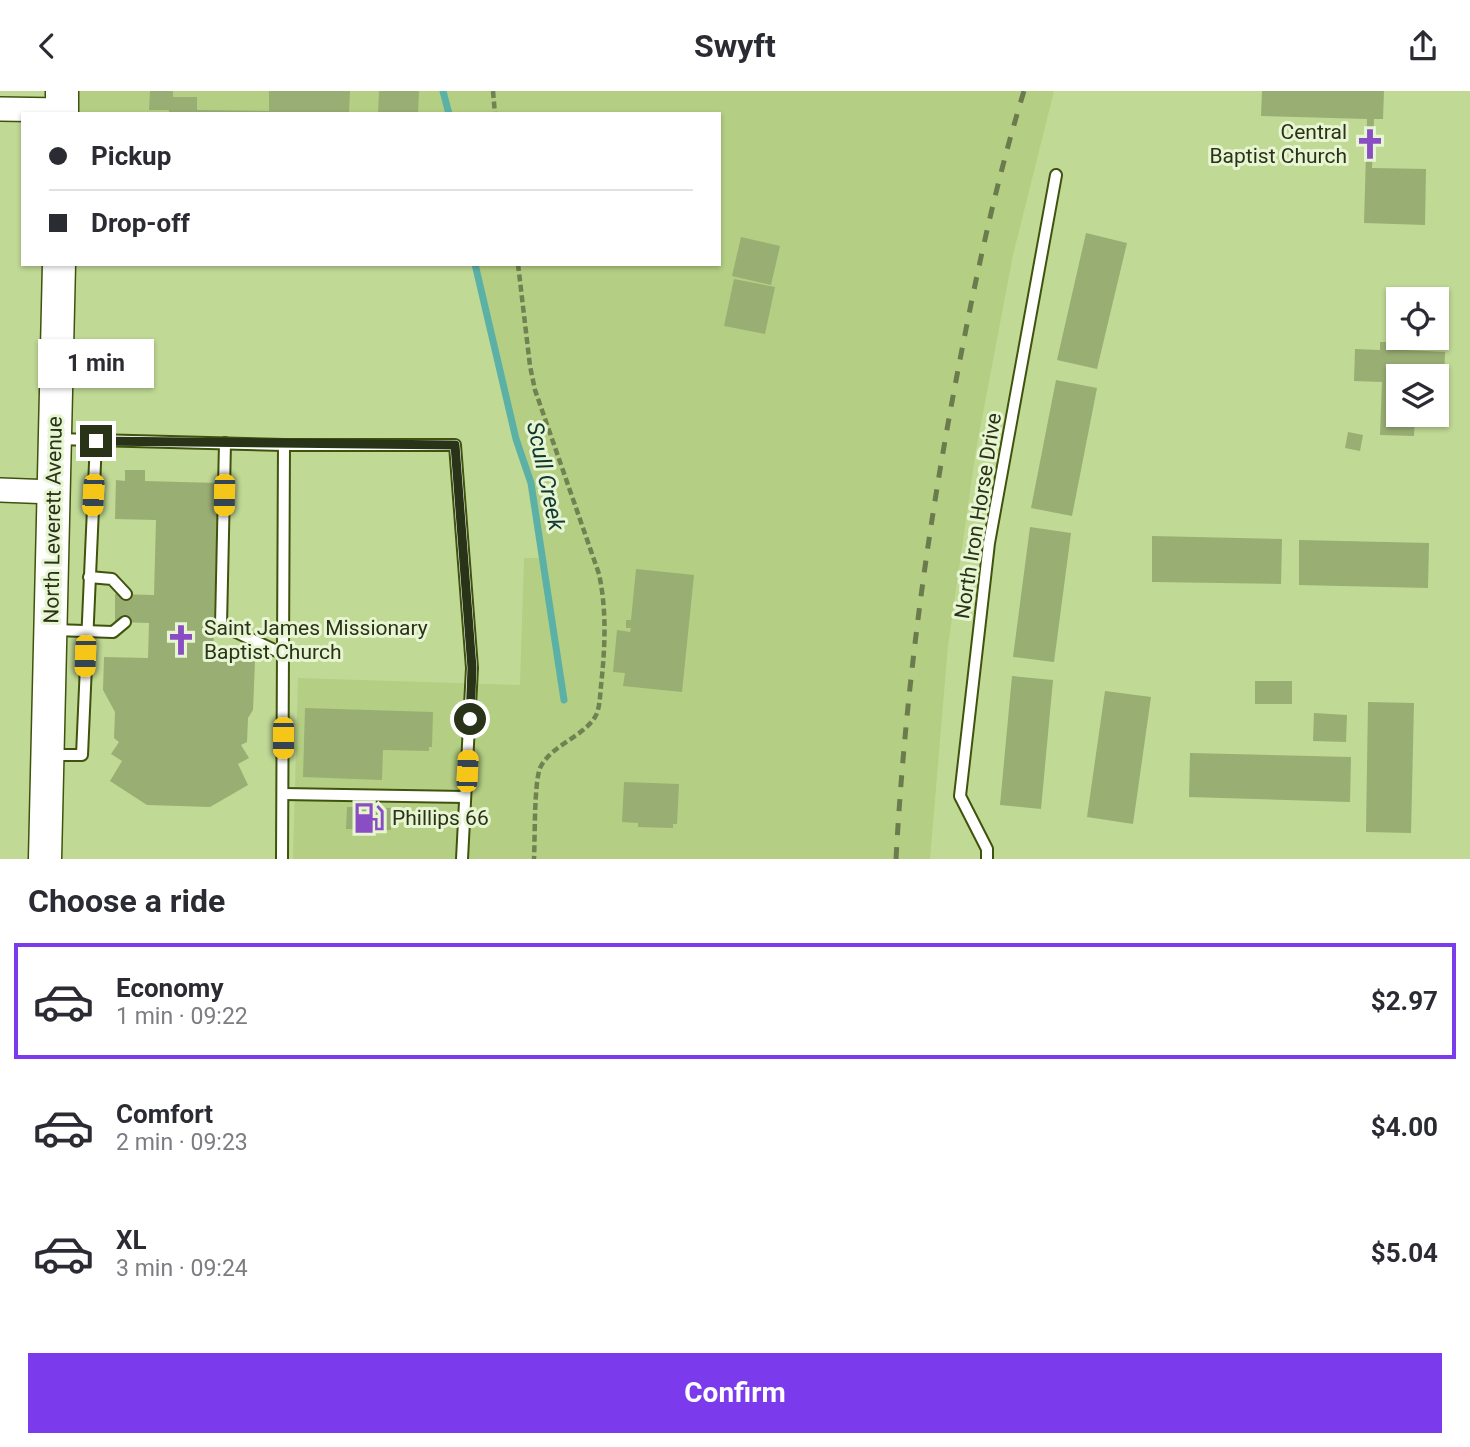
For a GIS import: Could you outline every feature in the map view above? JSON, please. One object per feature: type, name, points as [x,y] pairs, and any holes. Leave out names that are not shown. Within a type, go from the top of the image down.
[{"type":"street","points":[[0,109],[62,105]]},
{"type":"street","name":"North Leverett Avenue","points":[[45,859],[59,266]]},
{"type":"street","points":[[0,490],[53,492]]},
{"type":"lane","name":"North Iron Horse Drive","points":[[987,859],[987,849],[960,796],[989,543],[1056,175]]},
{"type":"lane","points":[[54,439],[285,445],[455,445],[472,668],[462,859]]},
{"type":"lane","points":[[47,755],[82,755],[96,441]]},
{"type":"lane","points":[[225,443],[221,625],[283,654]]},
{"type":"lane","points":[[282,859],[285,445]]},
{"type":"lane","points":[[89,577],[112,579],[126,594]]},
{"type":"lane","points":[[51,630],[113,632],[125,622]]},
{"type":"lane","points":[[283,794],[465,797]]},
{"type":"path","points":[[493,91],[495,112]]},
{"type":"path","points":[[518,266],[530,366],[599,574],[605,619],[604,663],[596,717],[553,752],[540,768],[534,859]]},
{"type":"shaded area","points":[[80,91],[1054,91],[1013,255],[976,450],[948,646],[930,859],[293,859],[298,678],[520,685],[524,558],[543,558],[531,483],[516,439],[475,266],[721,266],[721,112],[79,112]]},
{"type":"building","points":[[150,91],[173,91],[173,97],[197,97],[197,110],[269,111],[269,91],[350,91],[349,112],[149,110]]},
{"type":"building","points":[[379,91],[419,91],[418,112],[378,112]]},
{"type":"building","name":"Central Baptist Church","points":[[1262,91],[1384,91],[1383,119],[1374,119],[1372,168],[1426,169],[1425,225],[1364,223],[1367,119],[1261,116]]},
{"type":"building","points":[[1086,233],[1127,243],[1097,369],[1057,360]]},
{"type":"building","points":[[741,237],[780,246],[771,285],[732,276]]},
{"type":"building","points":[[734,279],[775,287],[765,334],[724,326]]},
{"type":"building","points":[[1380,342],[1386,342],[1386,350],[1445,352],[1445,364],[1386,364],[1386,427],[1414,427],[1414,436],[1380,435],[1382,382],[1354,381],[1355,349],[1380,350]]},
{"type":"building","points":[[1056,380],[1097,388],[1072,516],[1031,508]]},
{"type":"building","points":[[1348,432],[1363,435],[1360,451],[1345,448]]},
{"type":"building","name":"Saint James Missionary Baptist Church","points":[[125,470],[145,470],[145,481],[218,483],[213,660],[255,661],[253,710],[248,718],[247,742],[241,745],[249,758],[238,764],[248,785],[210,807],[147,805],[110,781],[122,761],[111,754],[119,742],[114,738],[115,712],[103,690],[104,657],[148,658],[149,623],[115,622],[115,594],[154,595],[156,520],[115,519],[116,480],[125,481]]},
{"type":"building","points":[[1030,527],[1071,533],[1054,662],[1013,657]]},
{"type":"building","points":[[1152,536],[1282,539],[1281,584],[1152,582]]},
{"type":"building","points":[[1299,540],[1429,543],[1428,588],[1299,585]]},
{"type":"building","points":[[636,569],[694,575],[682,692],[623,686],[625,673],[613,672],[617,630],[630,632],[631,628],[626,628],[626,620],[631,620]]},
{"type":"building","points":[[1012,676],[1053,680],[1041,809],[1000,805]]},
{"type":"building","points":[[1255,681],[1292,681],[1292,704],[1255,704]]},
{"type":"building","points":[[1105,691],[1151,697],[1133,824],[1087,817]]},
{"type":"building","points":[[1368,702],[1414,703],[1411,833],[1366,832]]},
{"type":"building","points":[[305,708],[433,712],[432,747],[429,747],[429,751],[383,750],[382,780],[303,777]]},
{"type":"building","points":[[1314,713],[1347,715],[1346,742],[1313,741]]},
{"type":"building","points":[[1190,753],[1351,757],[1350,802],[1189,797]]},
{"type":"building","points":[[624,782],[679,784],[677,824],[673,824],[673,828],[638,827],[638,823],[622,822]]},
{"type":"building","name":"Phillips 66","points":[[347,807],[391,808],[391,830],[346,829]]},
{"type":"waterway","name":"Scull Creek","points":[[443,91],[448,112]]},
{"type":"waterway","name":"Scull Creek","points":[[475,266],[516,439],[531,483],[564,700]]},
{"type":"railway","points":[[896,859],[911,675],[936,491],[979,264],[1024,91]]},
{"type":"place","name":"Central Baptist Church","points":[[1370,144]]},
{"type":"place","name":"Saint James Missionary Baptist Church","points":[[181,640]]},
{"type":"place","name":"Phillips 66","points":[[369,818]]},
{"type":"route","points":[[96,441],[455,445],[472,668],[470,719]]}]
